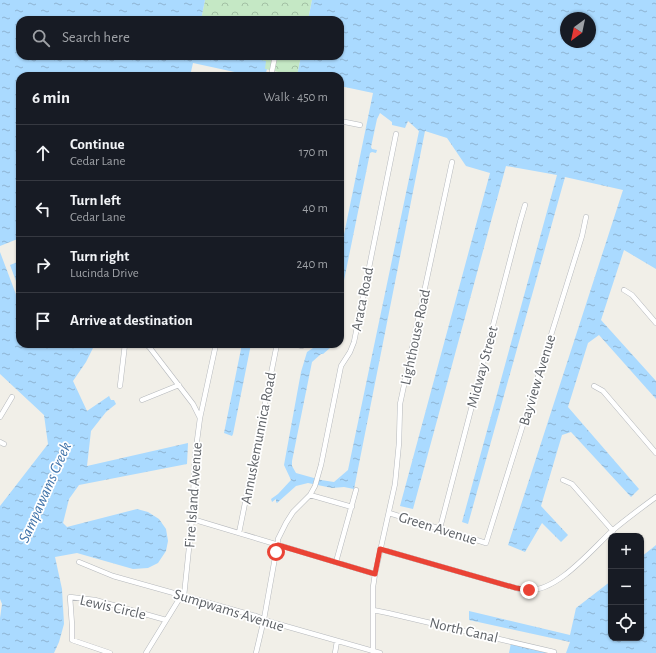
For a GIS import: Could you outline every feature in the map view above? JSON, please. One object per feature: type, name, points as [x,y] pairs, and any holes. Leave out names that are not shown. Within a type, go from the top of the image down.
[{"type":"street","points":[[272,72],[274,60]]},
{"type":"street","points":[[344,122],[360,125]]},
{"type":"street","name":"Araca Road","points":[[256,653],[264,619],[278,539],[293,512],[310,495],[318,478],[341,366],[350,352],[354,342],[396,134]]},
{"type":"street","name":"Lighthouse Road","points":[[373,652],[373,587],[395,484],[398,462],[400,404],[452,162]]},
{"type":"street","name":"Midway Street","points":[[440,528],[525,205]]},
{"type":"street","name":"Bayview Avenue","points":[[486,543],[582,236],[586,217]]},
{"type":"street","points":[[624,290],[632,295],[656,323]]},
{"type":"street","points":[[120,386],[125,348]]},
{"type":"street","points":[[150,348],[193,404],[200,418]]},
{"type":"street","name":"Fire Island Avenue","points":[[184,596],[192,519],[195,456],[200,418],[215,348]]},
{"type":"street","name":"Annuskemunnica Road","points":[[239,533],[276,348]]},
{"type":"street","points":[[142,400],[179,385]]},
{"type":"street","points":[[594,386],[603,391],[656,453]]},
{"type":"street","points":[[0,417],[12,397]]},
{"type":"street","points":[[563,480],[572,484],[613,531]]},
{"type":"street","points":[[336,562],[356,490]]},
{"type":"street","points":[[310,495],[352,507]]},
{"type":"street","points":[[380,549],[516,588],[529,590],[539,589],[562,577],[576,566],[613,531],[656,497]]},
{"type":"street","name":"Green Avenue","points":[[389,513],[486,543]]},
{"type":"street","points":[[192,519],[375,574]]},
{"type":"street","name":"Sumpwams Avenue","points":[[79,562],[114,576],[380,653]]},
{"type":"street","points":[[146,653],[178,601],[184,596]]},
{"type":"street","name":"Lewis Circle","points":[[110,653],[72,640],[70,597],[95,600],[166,620]]},
{"type":"street","name":"North Canal","points":[[373,610],[554,652]]},
{"type":"street","points":[[335,653],[337,641]]},
{"type":"green space","points":[[205,0],[312,0],[309,16],[202,16]]},
{"type":"green space","points":[[247,60],[300,60],[298,72],[279,72],[265,69]]},
{"type":"water","points":[[0,0],[205,0],[202,16],[16,16],[16,60],[266,61],[266,72],[235,72],[193,63],[191,72],[16,72],[16,240],[0,246]]},
{"type":"water","points":[[312,0],[656,0],[656,269],[624,250],[601,320],[656,381],[656,399],[599,335],[588,343],[568,407],[639,489],[631,497],[571,432],[562,435],[541,506],[568,535],[561,542],[542,523],[525,552],[508,545],[623,190],[565,177],[468,524],[462,522],[557,175],[506,166],[413,509],[400,506],[490,173],[466,166],[447,138],[425,131],[354,489],[344,487],[332,488],[308,483],[296,486],[277,503],[276,499],[272,502],[271,499],[291,480],[284,465],[301,372],[307,352],[313,348],[330,348],[312,362],[292,466],[296,473],[334,482],[348,470],[419,131],[408,121],[405,128],[392,125],[392,122],[380,113],[377,119],[371,147],[372,149],[377,150],[376,153],[370,153],[344,280],[344,234],[373,93],[344,87],[344,72],[298,72],[300,60],[344,60],[344,16],[309,16]]},
{"type":"water","name":"Sampawams Creek","points":[[0,252],[16,294],[16,348],[93,348],[86,362],[73,381],[87,411],[109,396],[116,404],[106,412],[91,431],[87,466],[188,443],[187,464],[79,485],[69,499],[63,523],[67,527],[137,509],[148,512],[159,519],[166,529],[168,541],[166,551],[158,563],[148,568],[133,569],[77,553],[55,557],[62,589],[64,624],[54,653],[0,653],[0,618],[2,604],[0,599],[0,506],[48,444],[44,415],[0,374]]},
{"type":"water","points":[[16,263],[16,281],[10,265]]},
{"type":"water","points":[[241,348],[250,348],[233,434],[232,436],[224,433]]},
{"type":"water","points":[[656,545],[656,653],[566,653],[570,642],[469,620],[469,611],[570,635],[576,608],[608,583],[608,641],[644,641],[644,555]]},
{"type":"water","points":[[511,643],[558,653],[509,653]]},
{"type":"route","points":[[276,552],[278,545],[375,574],[380,549],[461,573],[516,588],[529,590]]}]
